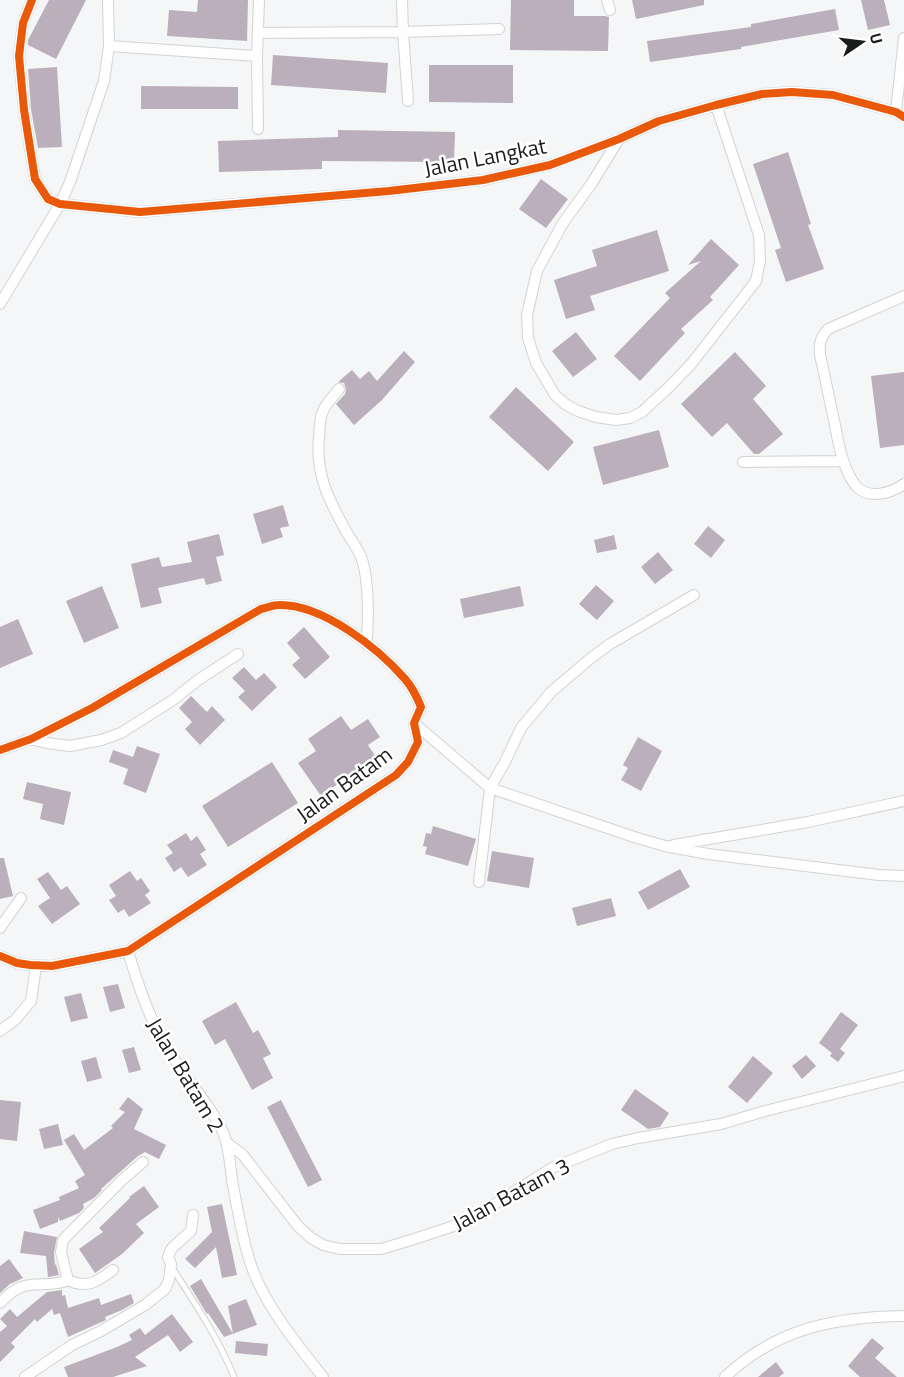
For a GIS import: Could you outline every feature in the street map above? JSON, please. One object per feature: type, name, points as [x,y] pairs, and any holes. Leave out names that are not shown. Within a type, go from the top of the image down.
[{"type":"street","points":[[32,0],[23,22],[19,56],[24,110],[35,179],[48,199],[60,204]]},
{"type":"street","points":[[0,304],[60,204],[70,182],[104,81],[109,46],[108,0]]},
{"type":"street","points":[[258,129],[259,0]]},
{"type":"street","points":[[402,0],[408,101]]},
{"type":"street","points":[[258,33],[499,29]]},
{"type":"street","points":[[900,114],[904,38]]},
{"type":"street","points":[[109,46],[257,56]]},
{"type":"street","name":"Jalan Langkat","points":[[60,204],[140,212],[389,191],[483,180],[550,165],[659,121],[762,94],[792,92],[833,95],[900,114]]},
{"type":"street","points":[[619,139],[592,183],[563,223],[537,271],[527,315],[528,338],[536,363],[555,395],[578,411],[616,420],[630,418],[642,412],[669,387],[692,363],[756,281],[760,261],[759,235],[716,105]]},
{"type":"street","points":[[904,296],[828,329],[820,339],[820,355],[843,461],[857,487],[867,493],[877,494],[889,492],[904,484]]},
{"type":"street","points":[[339,389],[323,412],[318,449],[319,467],[323,485],[362,558],[366,581],[368,626],[366,644]]},
{"type":"street","points":[[743,462],[843,461]]},
{"type":"street","points":[[479,882],[490,789],[506,762],[521,728],[551,692],[610,644],[694,595]]},
{"type":"street","name":"Jalan Batam","points":[[0,750],[31,739],[92,708],[261,609],[278,605],[317,613],[344,627],[388,662],[406,680],[421,707],[414,723],[418,742],[408,762],[396,775],[128,951],[52,966],[17,963],[0,956]]},
{"type":"street","points":[[31,739],[70,746],[101,740],[121,733],[238,654]]},
{"type":"street","points":[[414,723],[490,789],[634,837],[665,846],[708,854],[867,874],[904,876]]},
{"type":"street","points":[[665,846],[808,822],[904,801]]},
{"type":"street","points":[[0,928],[21,898]]},
{"type":"street","name":"Jalan Batam 2","points":[[128,951],[140,992],[154,1024],[168,1049],[215,1118],[227,1143],[242,1229],[257,1280],[289,1333],[323,1377]]},
{"type":"street","points":[[0,1031],[15,1020],[31,1001],[36,966]]},
{"type":"street","name":"Jalan Batam 3","points":[[227,1143],[242,1154],[298,1226],[311,1238],[323,1245],[340,1249],[381,1249],[465,1222],[552,1168],[612,1144],[721,1124],[904,1076]]},
{"type":"street","points":[[113,1270],[99,1280],[85,1285],[77,1285],[68,1280],[61,1252],[63,1240],[143,1162]]},
{"type":"street","points":[[25,1377],[72,1345],[101,1331],[165,1289],[171,1264],[168,1257],[172,1248],[191,1231],[194,1215]]},
{"type":"street","points":[[0,1303],[9,1294],[23,1286],[56,1285],[68,1280]]},
{"type":"street","points":[[725,1377],[736,1366],[767,1346],[798,1331],[824,1324],[904,1316]]},
{"type":"lane","points":[[171,1264],[207,1322],[234,1377]]},
{"type":"building","points":[[49,0],[86,0],[56,59],[28,45],[28,40]]},
{"type":"building","points":[[198,0],[248,0],[247,41],[167,36],[169,10],[197,12]]},
{"type":"building","points":[[511,0],[574,0],[574,16],[609,17],[608,51],[510,50]]},
{"type":"building","points":[[632,0],[704,0],[704,5],[636,19]]},
{"type":"building","points":[[861,0],[884,0],[890,25],[868,30]]},
{"type":"building","points":[[835,9],[839,30],[741,47],[741,49],[650,62],[647,41],[751,27],[751,24]]},
{"type":"building","points":[[273,55],[388,63],[386,93],[271,85]]},
{"type":"building","points":[[429,65],[513,65],[513,103],[429,102]]},
{"type":"building","points":[[57,67],[62,147],[38,148],[31,109],[28,69]]},
{"type":"building","points":[[141,86],[238,87],[238,109],[141,109]]},
{"type":"building","points":[[338,130],[455,132],[454,162],[322,161],[322,169],[219,172],[218,141],[338,137]]},
{"type":"building","points":[[788,152],[811,224],[808,225],[824,269],[786,282],[775,250],[781,248],[753,164]]},
{"type":"building","points":[[541,179],[568,199],[546,228],[519,209]]},
{"type":"building","points":[[657,230],[669,271],[590,296],[595,310],[566,319],[554,280],[597,266],[592,250]]},
{"type":"building","points":[[711,239],[739,265],[710,297],[713,300],[681,329],[685,333],[640,381],[614,356],[670,298],[665,293],[701,261],[688,265]]},
{"type":"building","points":[[576,332],[597,359],[573,377],[552,351]]},
{"type":"building","points":[[404,351],[415,362],[382,400],[354,425],[336,404],[345,394],[346,389],[344,383],[338,382],[352,370],[360,379],[369,371],[377,381]]},
{"type":"building","points":[[735,352],[766,386],[753,399],[783,434],[759,454],[754,454],[727,423],[712,437],[681,404]]},
{"type":"building","points":[[904,372],[904,445],[880,448],[871,376]]},
{"type":"building","points":[[516,387],[574,442],[548,471],[489,417]]},
{"type":"building","points":[[659,430],[669,467],[603,485],[593,447]]},
{"type":"building","points":[[283,505],[289,526],[280,528],[283,537],[262,544],[253,514]]},
{"type":"building","points":[[708,526],[725,540],[711,558],[694,544]]},
{"type":"building","points":[[219,534],[224,555],[216,557],[222,581],[206,585],[204,578],[158,588],[162,603],[141,608],[131,564],[159,557],[162,567],[192,562],[187,542]]},
{"type":"building","points":[[614,535],[617,549],[597,553],[594,540]]},
{"type":"building","points":[[658,552],[673,570],[655,584],[641,567]]},
{"type":"building","points":[[596,585],[614,601],[597,620],[579,604]]},
{"type":"building","points":[[102,586],[119,628],[84,643],[66,601]]},
{"type":"building","points":[[520,586],[524,606],[464,618],[460,599]]},
{"type":"building","points":[[18,619],[33,654],[0,668],[0,627]]},
{"type":"building","points":[[304,627],[330,657],[305,679],[292,665],[300,658],[287,643]]},
{"type":"building","points":[[244,667],[256,680],[264,673],[277,687],[252,711],[238,697],[245,691],[232,678]]},
{"type":"building","points":[[191,696],[207,712],[212,706],[225,720],[200,745],[185,729],[192,722],[179,708]]},
{"type":"building","points":[[341,716],[351,730],[368,719],[380,737],[368,745],[376,757],[321,796],[298,763],[316,751],[308,739]]},
{"type":"building","points":[[638,737],[662,751],[641,791],[621,780],[628,768],[623,765]]},
{"type":"building","points":[[137,746],[160,754],[146,793],[123,784],[128,769],[109,762],[113,750],[133,757]]},
{"type":"building","points":[[272,762],[298,803],[228,847],[202,806]]},
{"type":"building","points":[[27,782],[71,792],[64,825],[40,819],[43,804],[23,799]]},
{"type":"building","points":[[433,826],[476,839],[468,866],[425,854],[427,847],[423,846],[426,833],[431,834]]},
{"type":"building","points":[[186,833],[191,841],[197,836],[206,850],[200,854],[207,865],[188,877],[181,867],[174,872],[165,858],[173,853],[167,845]]},
{"type":"building","points":[[492,851],[534,858],[529,888],[487,881]]},
{"type":"building","points":[[0,858],[4,858],[13,896],[0,899]]},
{"type":"building","points":[[680,869],[690,887],[648,910],[638,892]]},
{"type":"building","points":[[130,871],[137,881],[141,878],[150,891],[145,895],[151,903],[129,917],[124,909],[118,913],[109,900],[116,896],[109,885]]},
{"type":"building","points":[[48,872],[61,890],[67,886],[80,904],[52,924],[38,906],[50,898],[37,879]]},
{"type":"building","points":[[611,898],[616,916],[577,926],[572,908]]},
{"type":"building","points":[[118,984],[125,1008],[110,1012],[103,987]]},
{"type":"building","points":[[81,993],[88,1018],[71,1022],[64,997]]},
{"type":"building","points":[[236,1002],[253,1033],[258,1030],[271,1054],[263,1058],[273,1078],[252,1090],[225,1039],[215,1045],[202,1021]]},
{"type":"building","points":[[841,1012],[858,1025],[840,1049],[845,1053],[838,1062],[830,1056],[832,1053],[819,1043]]},
{"type":"building","points":[[134,1047],[141,1070],[129,1073],[122,1050]]},
{"type":"building","points":[[806,1055],[816,1066],[802,1079],[792,1066]]},
{"type":"building","points":[[753,1056],[773,1073],[747,1103],[728,1087]]},
{"type":"building","points":[[96,1057],[102,1078],[87,1082],[81,1061]]},
{"type":"building","points":[[635,1089],[669,1113],[660,1127],[648,1129],[621,1110]]},
{"type":"building","points":[[128,1097],[143,1109],[134,1129],[166,1145],[159,1159],[145,1152],[138,1156],[94,1198],[83,1204],[84,1208],[79,1213],[60,1221],[58,1217],[58,1222],[40,1229],[33,1210],[60,1200],[59,1197],[79,1188],[75,1181],[85,1175],[64,1140],[74,1134],[84,1150],[113,1128],[111,1126],[125,1112],[119,1109]]},
{"type":"building","points":[[0,1100],[21,1102],[17,1141],[0,1139]]},
{"type":"building","points":[[281,1100],[322,1180],[308,1187],[267,1107]]},
{"type":"building","points":[[58,1124],[63,1145],[44,1149],[39,1129]]},
{"type":"building","points":[[144,1186],[159,1207],[136,1224],[144,1233],[122,1254],[95,1273],[79,1249],[103,1232],[99,1228],[129,1197]]},
{"type":"building","points":[[222,1204],[237,1275],[222,1278],[216,1247],[195,1268],[185,1259],[212,1232],[207,1207]]},
{"type":"building","points":[[24,1231],[57,1237],[54,1253],[59,1275],[48,1277],[46,1256],[20,1253]]},
{"type":"building","points":[[9,1259],[23,1278],[10,1284],[0,1293],[0,1266]]},
{"type":"building","points":[[201,1279],[233,1334],[224,1337],[190,1286]]},
{"type":"building","points":[[62,1290],[62,1296],[65,1295],[68,1308],[99,1298],[101,1305],[131,1294],[134,1303],[105,1317],[106,1320],[68,1337],[60,1313],[54,1315],[52,1309],[37,1322],[35,1319],[11,1343],[15,1347],[0,1362],[0,1332],[7,1326],[0,1319],[10,1309],[17,1317],[47,1292]]},
{"type":"building","points":[[246,1299],[257,1325],[233,1334],[228,1306]]},
{"type":"building","points":[[172,1314],[193,1342],[180,1352],[168,1335],[135,1357],[147,1366],[113,1377],[68,1377],[64,1367],[132,1340],[129,1335],[140,1328],[145,1335]]},
{"type":"building","points":[[872,1338],[884,1348],[875,1358],[897,1377],[860,1377],[848,1366]]},
{"type":"building","points":[[236,1341],[268,1344],[267,1356],[235,1353]]},
{"type":"building","points":[[776,1362],[784,1373],[779,1377],[758,1377]]},
{"type":"cycle path","points":[[32,0],[23,23],[19,56],[24,110],[35,179],[48,199],[60,204],[140,212],[389,191],[483,180],[550,165],[659,121],[762,94],[792,92],[833,95],[896,112],[904,117]]},
{"type":"cycle path","points":[[0,750],[31,739],[92,708],[261,609],[277,605],[313,612],[331,620],[365,642],[405,679],[421,707],[414,723],[418,742],[408,762],[396,775],[128,951],[52,966],[17,963],[0,956]]}]
